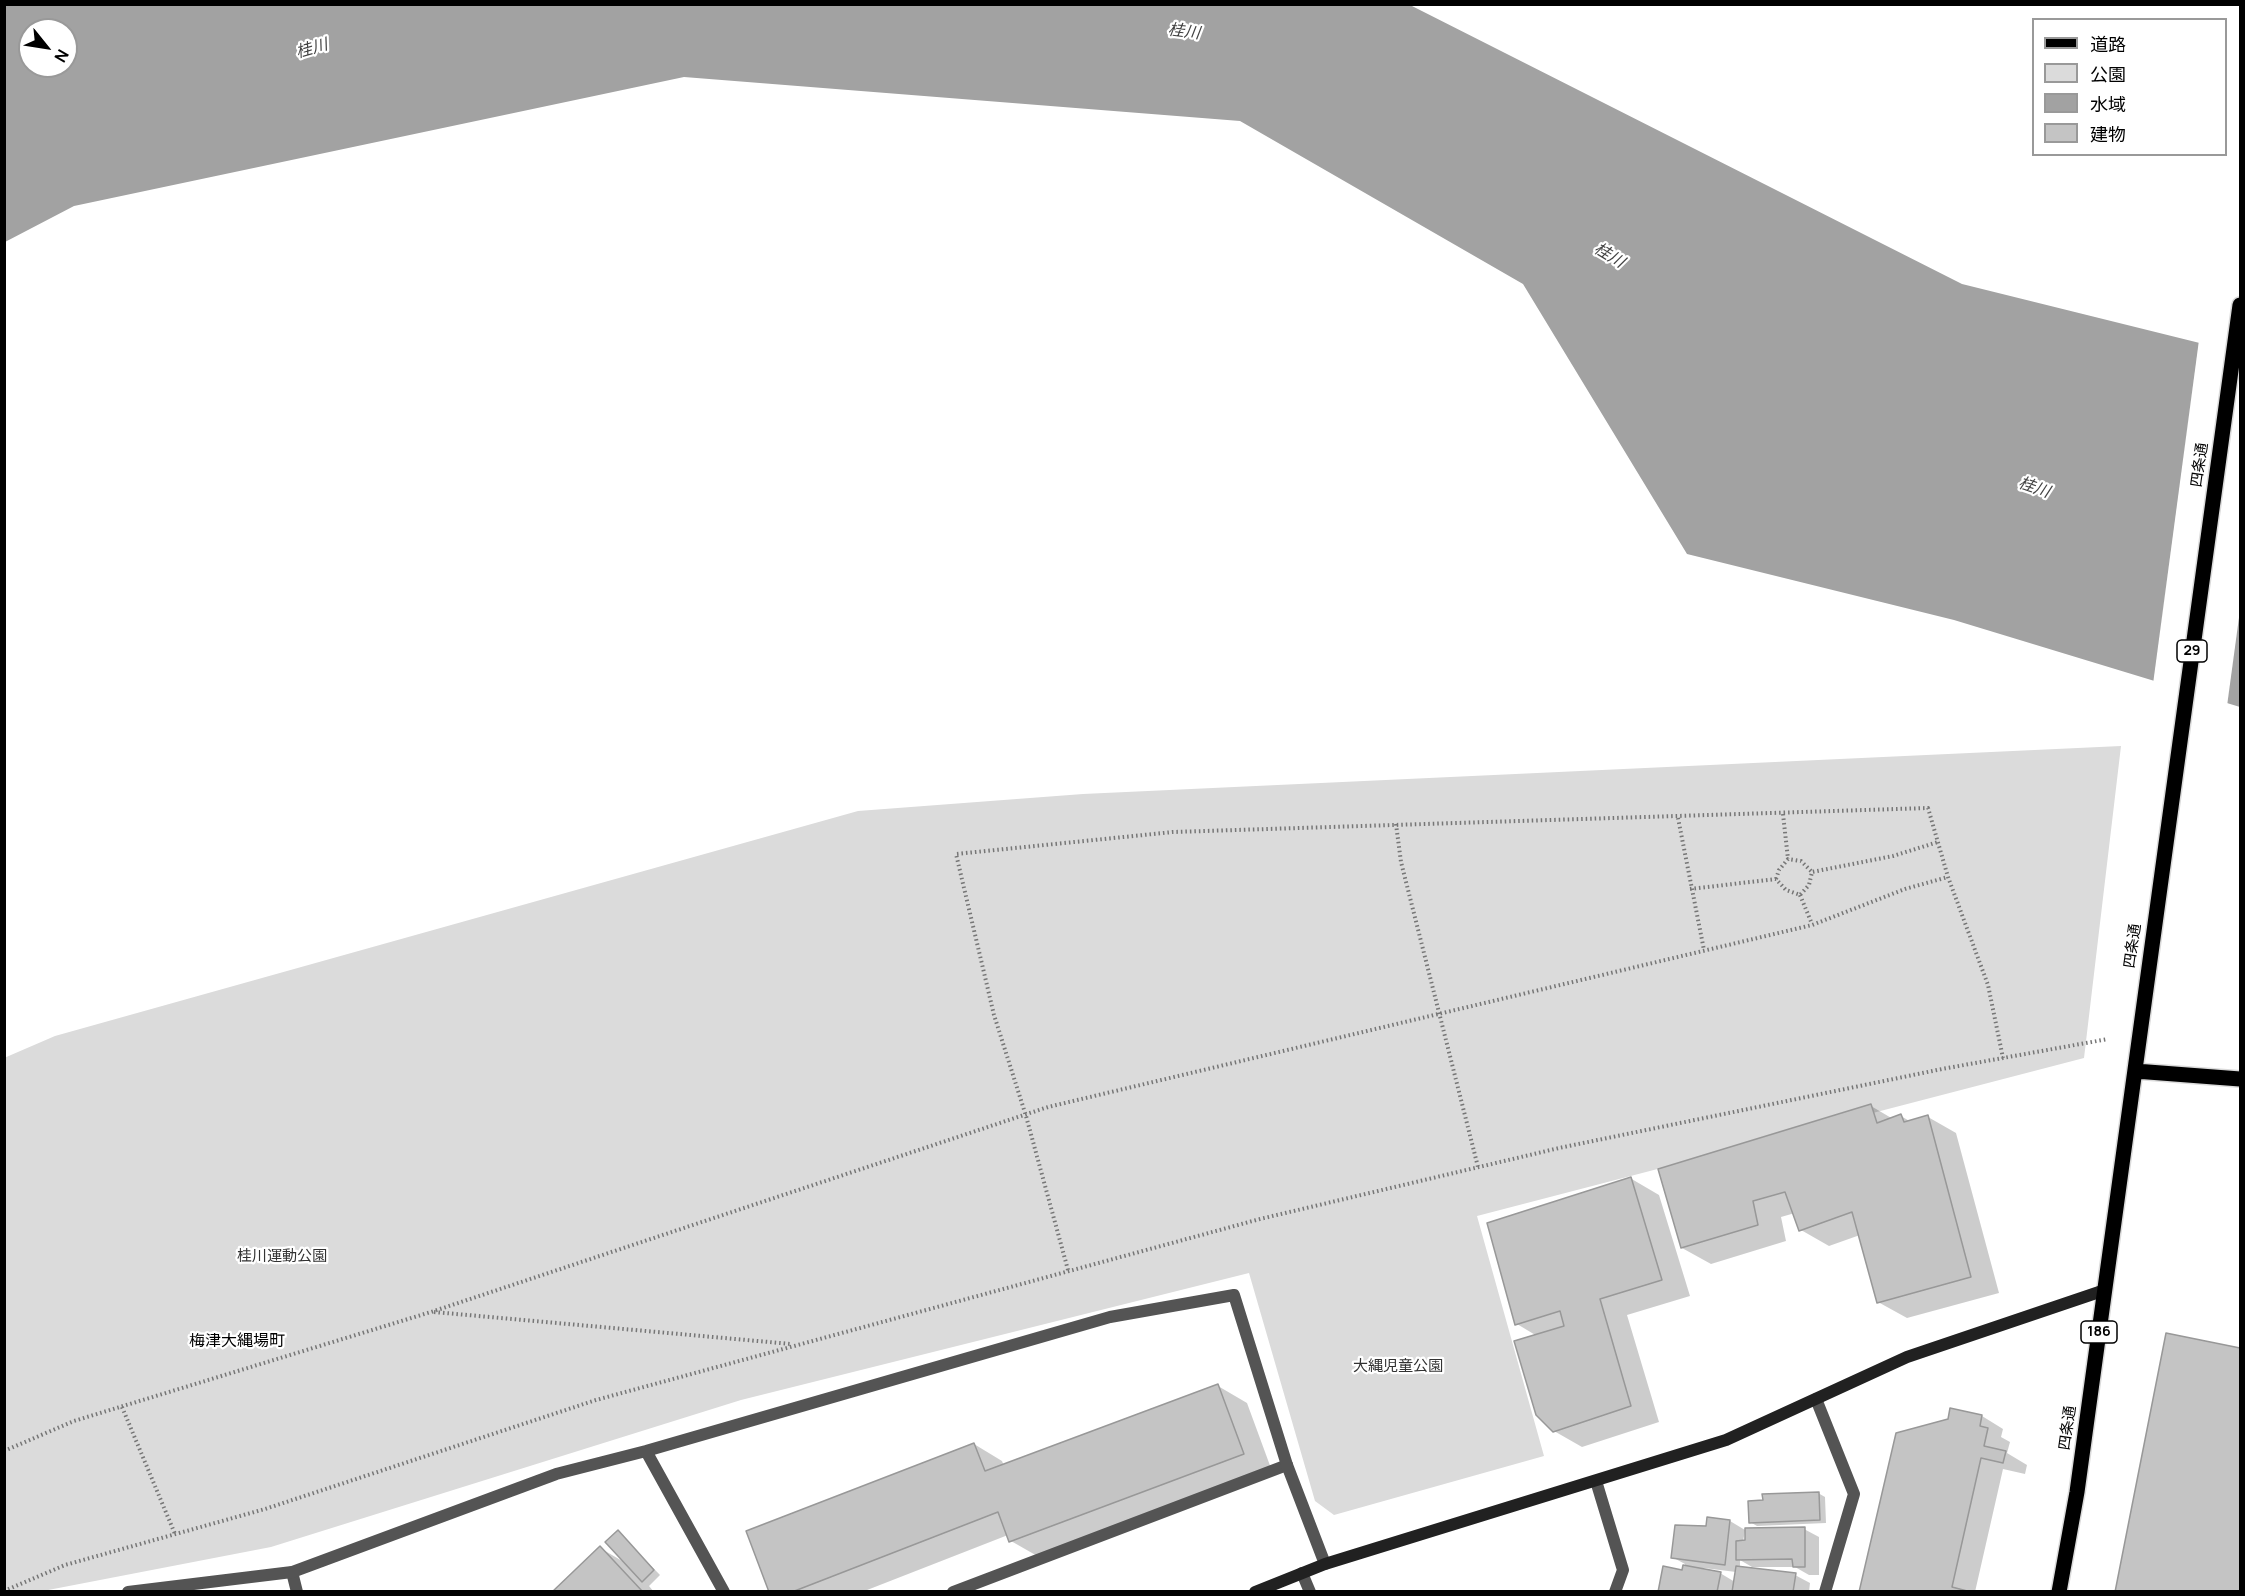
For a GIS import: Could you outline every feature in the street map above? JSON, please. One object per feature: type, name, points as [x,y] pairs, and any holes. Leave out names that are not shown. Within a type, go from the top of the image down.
[{"type":"main road","name":"四条通","points":[[2059,1592],[2077,1492],[2135,1071],[2138,1034],[2241,305]]},
{"type":"main road","points":[[2135,1071],[2241,1079]]},
{"type":"street","points":[[1255,1592],[1325,1564],[1726,1440],[1907,1357],[2105,1290]]},
{"type":"street","points":[[128,1592],[292,1572],[556,1474],[646,1451],[1110,1317],[1234,1295],[1287,1465],[1325,1564]]},
{"type":"street","points":[[1816,1399],[1854,1494],[1825,1592]]},
{"type":"street","points":[[646,1451],[723,1591]]},
{"type":"street","points":[[953,1592],[1287,1465]]},
{"type":"street","points":[[1596,1481],[1623,1570],[1614,1592]]},
{"type":"street","points":[[292,1572],[297,1592]]},
{"type":"street","points":[[1302,1573],[1310,1592]]},
{"type":"path","points":[[1068,1270],[1026,1116],[994,1015],[956,854],[1173,832],[1396,824],[1678,818],[1928,808],[1948,877],[1988,985],[2002,1058]]},
{"type":"path","points":[[1776,879],[1779,870],[1788,859],[1783,814]]},
{"type":"path","points":[[1678,818],[1690,890],[1704,950]]},
{"type":"path","points":[[1396,824],[1401,862],[1479,1167]]},
{"type":"path","points":[[1812,872],[1893,856],[1938,842]]},
{"type":"path","points":[[1788,859],[1801,861],[1812,872]]},
{"type":"path","points":[[1800,895],[1809,885],[1812,872]]},
{"type":"path","points":[[4,1451],[74,1421],[431,1312],[1048,1107],[1812,925],[1905,890],[1948,877]]},
{"type":"path","points":[[1690,890],[1776,879]]},
{"type":"path","points":[[1776,879],[1786,890],[1800,895],[1812,925]]},
{"type":"path","points":[[4,1591],[64,1564],[265,1509],[596,1400],[1260,1219],[1559,1148],[2002,1058],[2138,1034]]},
{"type":"path","points":[[431,1312],[795,1345]]},
{"type":"path","points":[[122,1407],[175,1534]]},
{"type":"green space","name":"桂川運動公園","points":[[2121,746],[2084,1058],[1477,1216],[1544,1456],[1334,1515],[1315,1501],[1249,1273],[741,1400],[271,1547],[43,1591],[5,1591],[4,1058],[55,1036],[858,811],[1083,794]]},
{"type":"water","name":"桂川","points":[[5,5],[1410,5],[1962,284],[2240,353],[2240,707],[1954,620],[1687,554],[1523,284],[1240,121],[684,77],[74,206],[5,242]]},
{"type":"pier","points":[[2199,340],[2240,350],[2240,610],[2227,706],[2153,684]]},
{"type":"building","points":[[1871,1104],[1877,1123],[1901,1114],[1904,1122],[1928,1115],[1971,1277],[1877,1303],[1852,1212],[1799,1231],[1785,1192],[1753,1201],[1758,1225],[1681,1248],[1658,1169]]},
{"type":"building","points":[[1631,1177],[1662,1280],[1600,1299],[1631,1406],[1553,1432],[1536,1415],[1514,1341],[1564,1326],[1560,1311],[1515,1325],[1487,1223]]},
{"type":"building","points":[[2166,1333],[2240,1348],[2240,1592],[2115,1592]]},
{"type":"building","points":[[1218,1384],[1244,1454],[1009,1542],[998,1512],[792,1592],[769,1592],[746,1531],[974,1443],[985,1471]]},
{"type":"building","points":[[1950,1408],[1982,1415],[1980,1426],[1988,1428],[1984,1446],[2006,1451],[2003,1463],[1981,1458],[1952,1587],[1971,1592],[1859,1592],[1896,1433],[1948,1419]]},
{"type":"building","points":[[1819,1492],[1820,1520],[1749,1523],[1748,1501],[1763,1500],[1762,1494]]},
{"type":"building","points":[[1707,1517],[1730,1520],[1725,1565],[1671,1558],[1675,1525],[1706,1526]]},
{"type":"building","points":[[1805,1527],[1805,1567],[1793,1567],[1792,1559],[1736,1560],[1736,1541],[1745,1540],[1745,1528]]},
{"type":"building","points":[[618,1530],[654,1570],[642,1582],[605,1542]]},
{"type":"building","points":[[600,1546],[643,1592],[552,1592]]},
{"type":"building","points":[[1683,1565],[1721,1572],[1717,1592],[1658,1592],[1663,1566],[1682,1570]]},
{"type":"building","points":[[1736,1566],[1796,1573],[1793,1592],[1732,1592]]},
{"type":"district","name":"梅津大縄場町","points":[[237,1342]]},
{"type":"park label","name":"大縄児童公園","points":[[1398,1367]]}]
